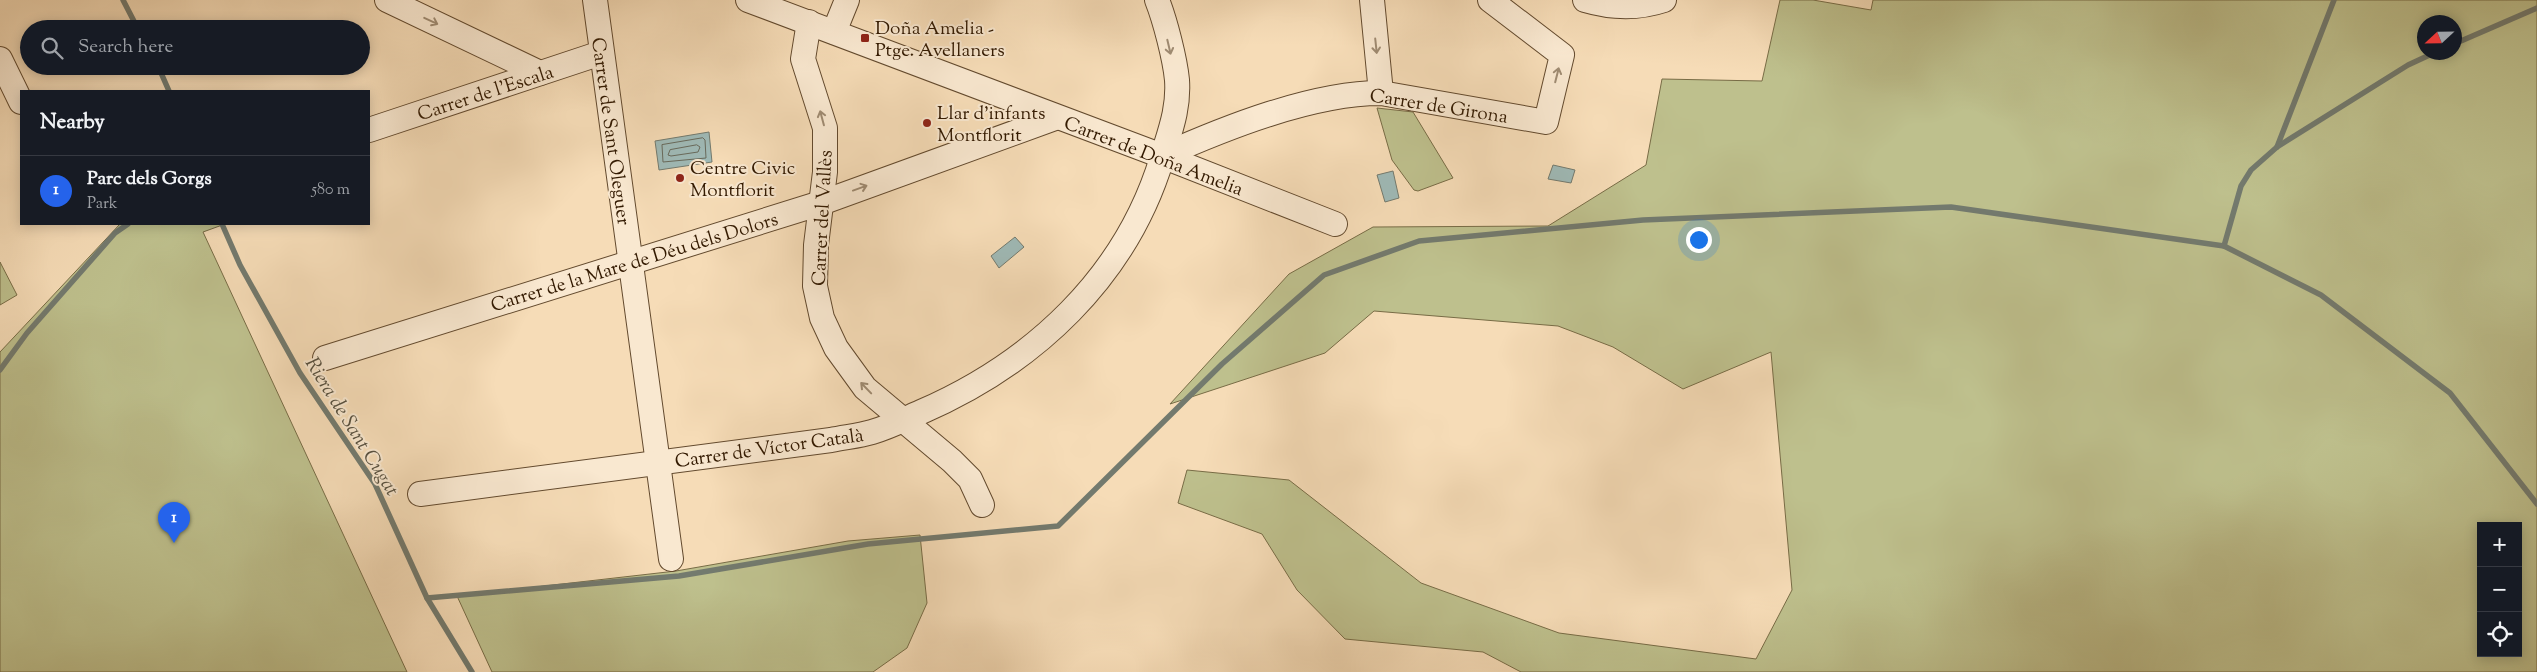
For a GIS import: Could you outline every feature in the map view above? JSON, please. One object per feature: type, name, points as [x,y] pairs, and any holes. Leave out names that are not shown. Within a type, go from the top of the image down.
[{"type":"street","points":[[387,0],[540,73]]},
{"type":"street","name":"Carrer de Sant Oleguer","points":[[595,0],[671,559]]},
{"type":"street","name":"Carrer de Doña Amelia","points":[[748,0],[1055,118],[1162,156],[1335,224]]},
{"type":"street","points":[[834,32],[847,0]]},
{"type":"street","name":"Carrer de Víctor Català","points":[[420,494],[831,440],[872,432],[953,399],[996,374],[1036,344],[1078,305],[1100,278],[1137,222],[1154,186],[1162,156],[1175,122],[1177,80],[1157,0]]},
{"type":"street","points":[[1372,0],[1381,93]]},
{"type":"street","name":"Carrer de Girona","points":[[1162,156],[1242,122],[1323,100],[1364,93],[1381,93],[1546,122],[1562,55],[1490,0]]},
{"type":"street","points":[[1585,0],[1603,6],[1643,7],[1664,0]]},
{"type":"street","name":"Carrer del Vallès","points":[[809,22],[803,59],[825,128],[825,172],[815,286],[822,318],[836,348],[865,388],[952,461],[970,479],[982,505]]},
{"type":"street","name":"Carrer de l'Escala","points":[[370,130],[601,53]]},
{"type":"street","points":[[0,58],[20,100]]},
{"type":"street","name":"Carrer de la Mare de Déu dels Dolors","points":[[325,358],[821,202],[1055,118]]},
{"type":"green space","points":[[1780,0],[1813,0],[1871,10],[1873,0],[2537,0],[2537,672],[1521,672],[1483,652],[1345,639],[1297,590],[1262,534],[1178,503],[1187,470],[1289,480],[1421,583],[1559,633],[1756,659],[1792,590],[1771,352],[1683,389],[1613,347],[1558,326],[1374,311],[1325,353],[1170,404],[1289,274],[1373,227],[1548,226],[1646,165],[1662,79],[1762,81]]},
{"type":"green space","points":[[1377,108],[1413,112],[1453,178],[1418,191],[1414,190],[1392,160]]},
{"type":"green space","points":[[119,225],[222,225],[203,232],[407,672],[0,672],[0,352]]},
{"type":"green space","points":[[0,262],[17,295],[0,305]]},
{"type":"green space","points":[[920,535],[927,603],[907,648],[873,672],[492,672],[457,596],[676,571],[848,541]]},
{"type":"water","points":[[709,132],[712,162],[659,170],[655,141]]},
{"type":"water","points":[[1553,165],[1575,170],[1571,183],[1548,179]]},
{"type":"water","points":[[1393,171],[1399,198],[1385,202],[1377,175]]},
{"type":"water","points":[[1015,237],[1024,247],[999,268],[991,256]]},
{"type":"waterway","name":"Riera de Sant Cugat","points":[[123,0],[133,20]]},
{"type":"waterway","points":[[2277,147],[2334,0]]},
{"type":"waterway","points":[[2462,41],[2537,8]]},
{"type":"waterway","points":[[2224,246],[2241,186],[2251,170],[2277,147],[2419,60]]},
{"type":"waterway","name":"Riera de Sant Cugat","points":[[162,75],[169,90]]},
{"type":"waterway","points":[[427,598],[679,576],[868,544],[1058,526],[1222,364],[1324,275],[1419,241],[1643,220],[1951,207],[2224,246],[2321,295],[2450,393],[2537,504]]},
{"type":"waterway","points":[[0,370],[27,333],[115,233],[127,225]]},
{"type":"waterway","name":"Riera de Sant Cugat","points":[[222,225],[240,265],[300,373],[375,484],[427,598],[472,672]]},
{"type":"place","name":"Doña Amelia - Ptge. Avellaners","points":[[865,38]]},
{"type":"place","name":"Llar d'infants Montflorit","points":[[927,123]]},
{"type":"place","name":"Centre Civic Montflorit","points":[[680,178]]},
{"type":"place","name":"Parc dels Gorgs","points":[[174,543]]}]
